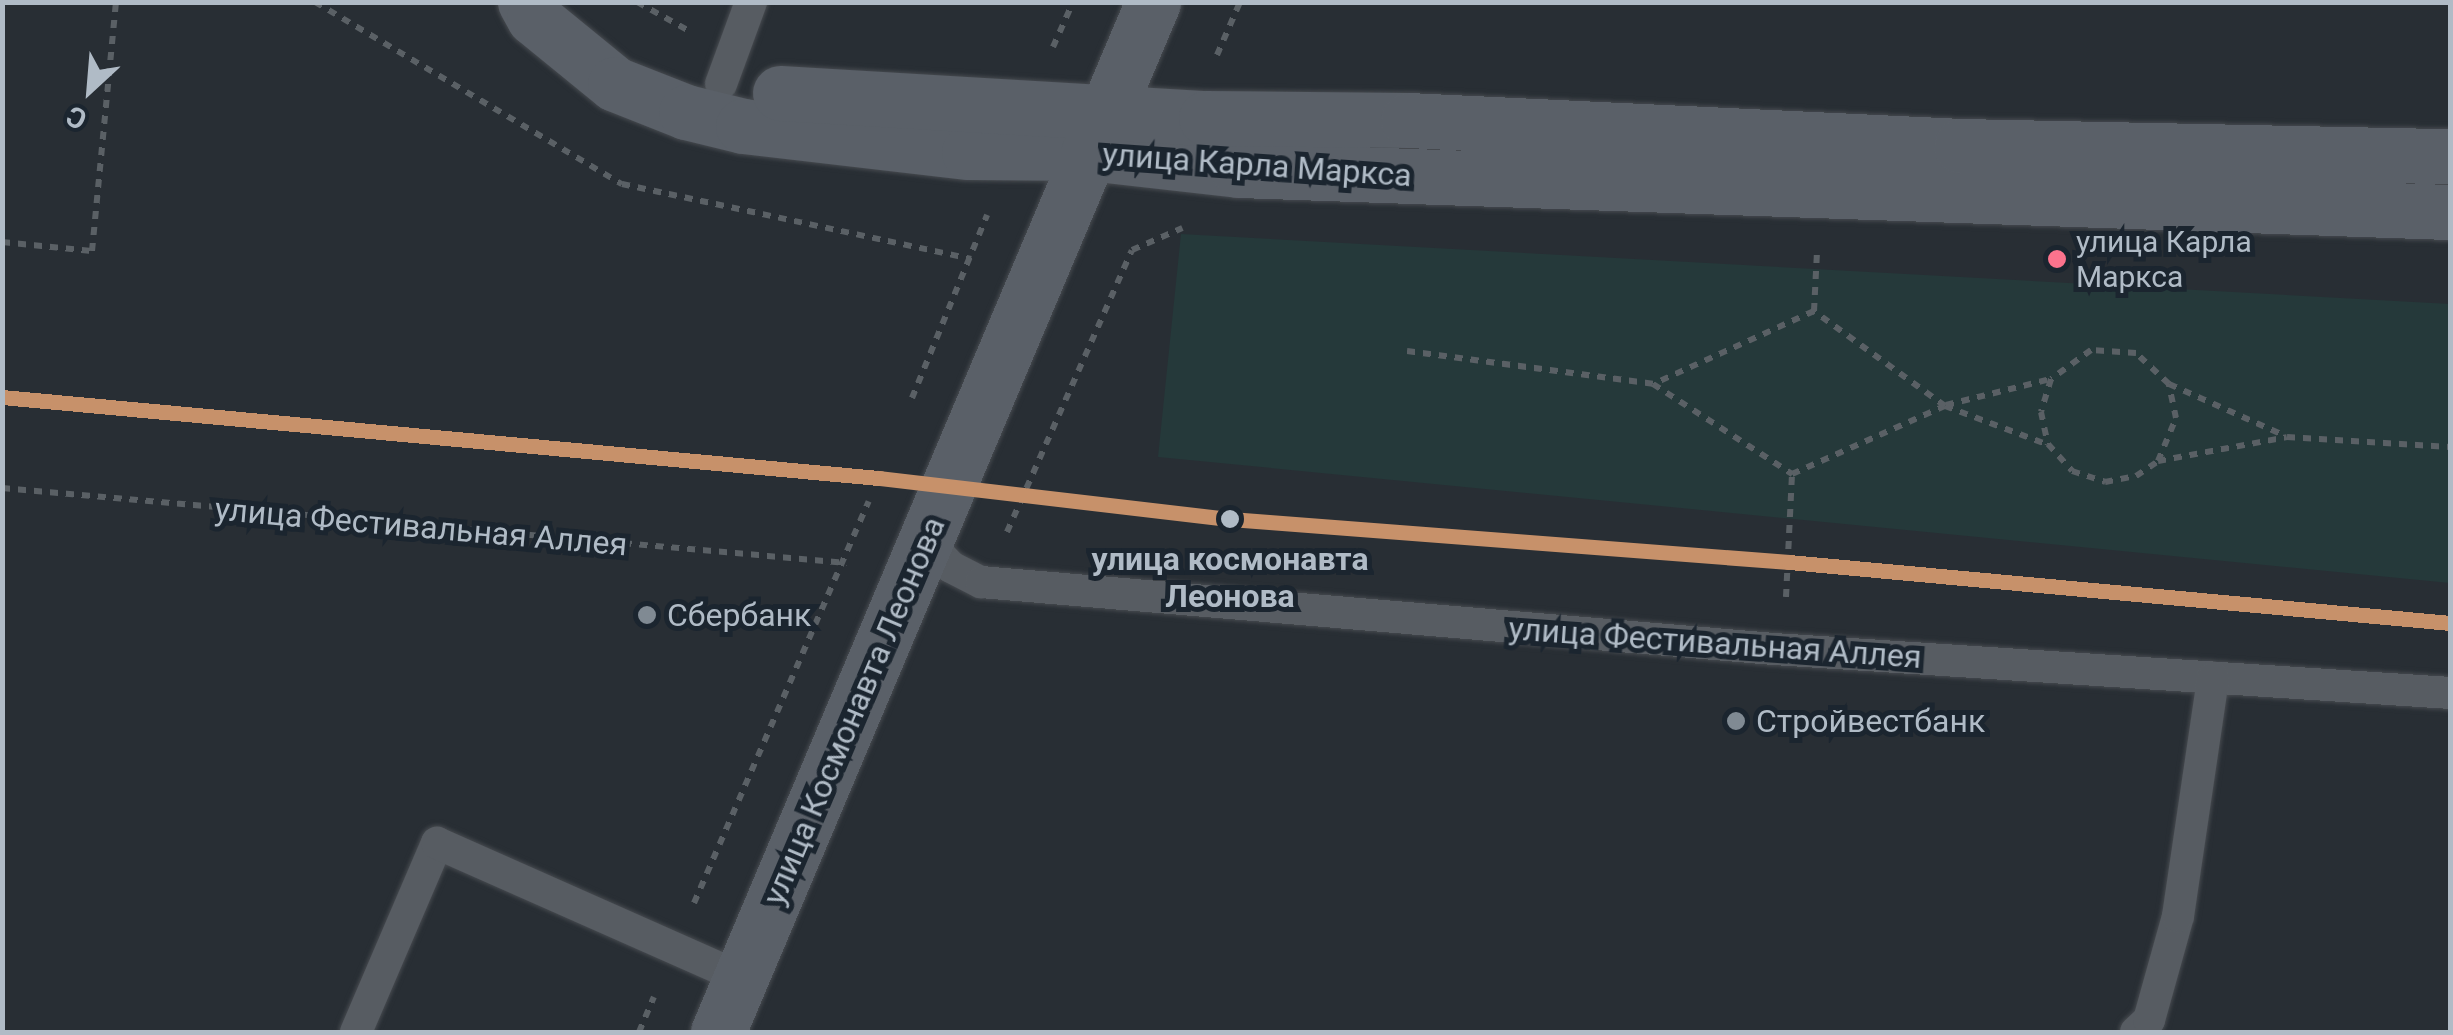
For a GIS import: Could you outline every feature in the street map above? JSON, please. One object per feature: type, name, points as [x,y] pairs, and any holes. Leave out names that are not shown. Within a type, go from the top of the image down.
[{"type":"main road","name":"улица Карла Маркса","points":[[525,2],[534,18],[615,84],[686,112],[743,126],[970,152],[1011,152],[1096,133],[1408,120],[1961,146],[2450,156]]},
{"type":"main road","name":"улица Карла Маркса","points":[[556,2],[624,55],[720,84],[1096,133],[1239,170],[2450,212]]},
{"type":"main road","name":"улица Космонавта Леонова","points":[[718,1032],[1153,2]]},
{"type":"lane","points":[[720,84],[751,2]]},
{"type":"lane","name":"улица Фестивальная Аллея","points":[[926,541],[950,567],[981,582],[1774,649],[2450,694]]},
{"type":"lane","points":[[2136,1032],[2149,1020],[2178,916],[2213,678]]},
{"type":"lane","points":[[356,1032],[437,843],[741,978]]},
{"type":"path","points":[[2,242],[92,252],[116,2]]},
{"type":"path","points":[[910,405],[1011,152]]},
{"type":"path","points":[[1814,311],[1817,250]]},
{"type":"path","points":[[1653,384],[1814,311]]},
{"type":"path","points":[[1814,311],[1945,406],[2048,444],[2072,471],[2105,482],[2136,476],[2158,461],[2286,437],[2450,447]]},
{"type":"path","points":[[1792,474],[1945,406],[2051,379],[2091,350],[2136,353],[2169,384],[2286,437]]},
{"type":"path","points":[[1407,351],[1653,384],[1792,474]]},
{"type":"path","points":[[2048,444],[2041,412],[2051,379]]},
{"type":"path","points":[[2158,461],[2176,418],[2169,384]]},
{"type":"path","points":[[1774,649],[1788,590],[1792,474]]},
{"type":"path","name":"улица Фестивальная Аллея","points":[[2,488],[839,566]]},
{"type":"path","points":[[639,1032],[874,491]]},
{"type":"green space","points":[[1181,234],[2450,304],[2450,583],[1158,457]]},
{"type":"transit line","points":[[2,397],[879,478],[1230,519],[1789,562],[2450,623]]},
{"type":"place","name":"улица Карла Маркса","points":[[2057,259]]},
{"type":"place","name":"улица космонавта Леонова","points":[[1230,519]]},
{"type":"place","name":"Сбербанк","points":[[647,615]]},
{"type":"place","name":"Стройвестбанк","points":[[1736,721]]}]
